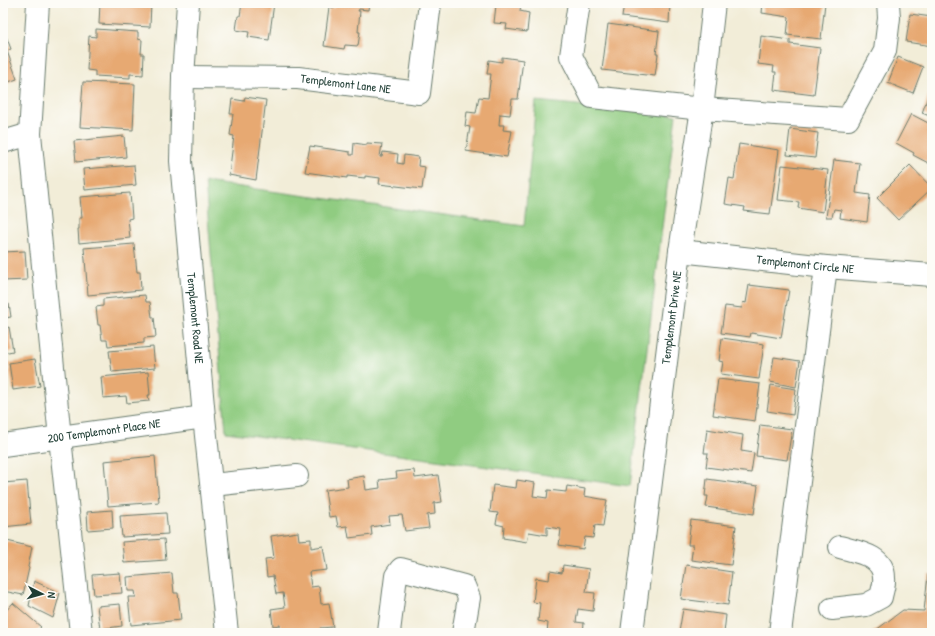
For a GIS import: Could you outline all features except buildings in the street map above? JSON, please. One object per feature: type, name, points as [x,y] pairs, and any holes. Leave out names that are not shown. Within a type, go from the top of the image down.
[{"type":"street","points":[[38,3],[30,134],[81,633]]},
{"type":"street","name":"Templemont Road NE","points":[[188,3],[183,77],[180,161],[204,417],[227,633]]},
{"type":"street","name":"Templemont Lane NE","points":[[183,77],[298,78],[418,93],[430,3]]},
{"type":"street","points":[[579,3],[571,56],[592,97],[702,109],[848,119],[885,51],[889,18],[888,3]]},
{"type":"street","name":"Templemont Drive NE","points":[[632,633],[680,251],[702,109],[714,3]]},
{"type":"street","points":[[3,142],[30,134]]},
{"type":"street","name":"Templemont Circle NE","points":[[680,251],[826,267],[932,275]]},
{"type":"street","points":[[780,633],[826,267]]},
{"type":"street","name":"200 Templemont Place NE","points":[[3,445],[204,417]]},
{"type":"street","points":[[212,485],[296,476]]},
{"type":"street","points":[[832,609],[866,605],[881,596],[884,578],[881,565],[869,555],[840,547]]},
{"type":"street","points":[[390,633],[396,576],[401,569],[464,586],[469,598],[463,633]]},
{"type":"green space","points":[[536,101],[676,115],[630,486],[226,432],[205,182],[524,226]]}]
